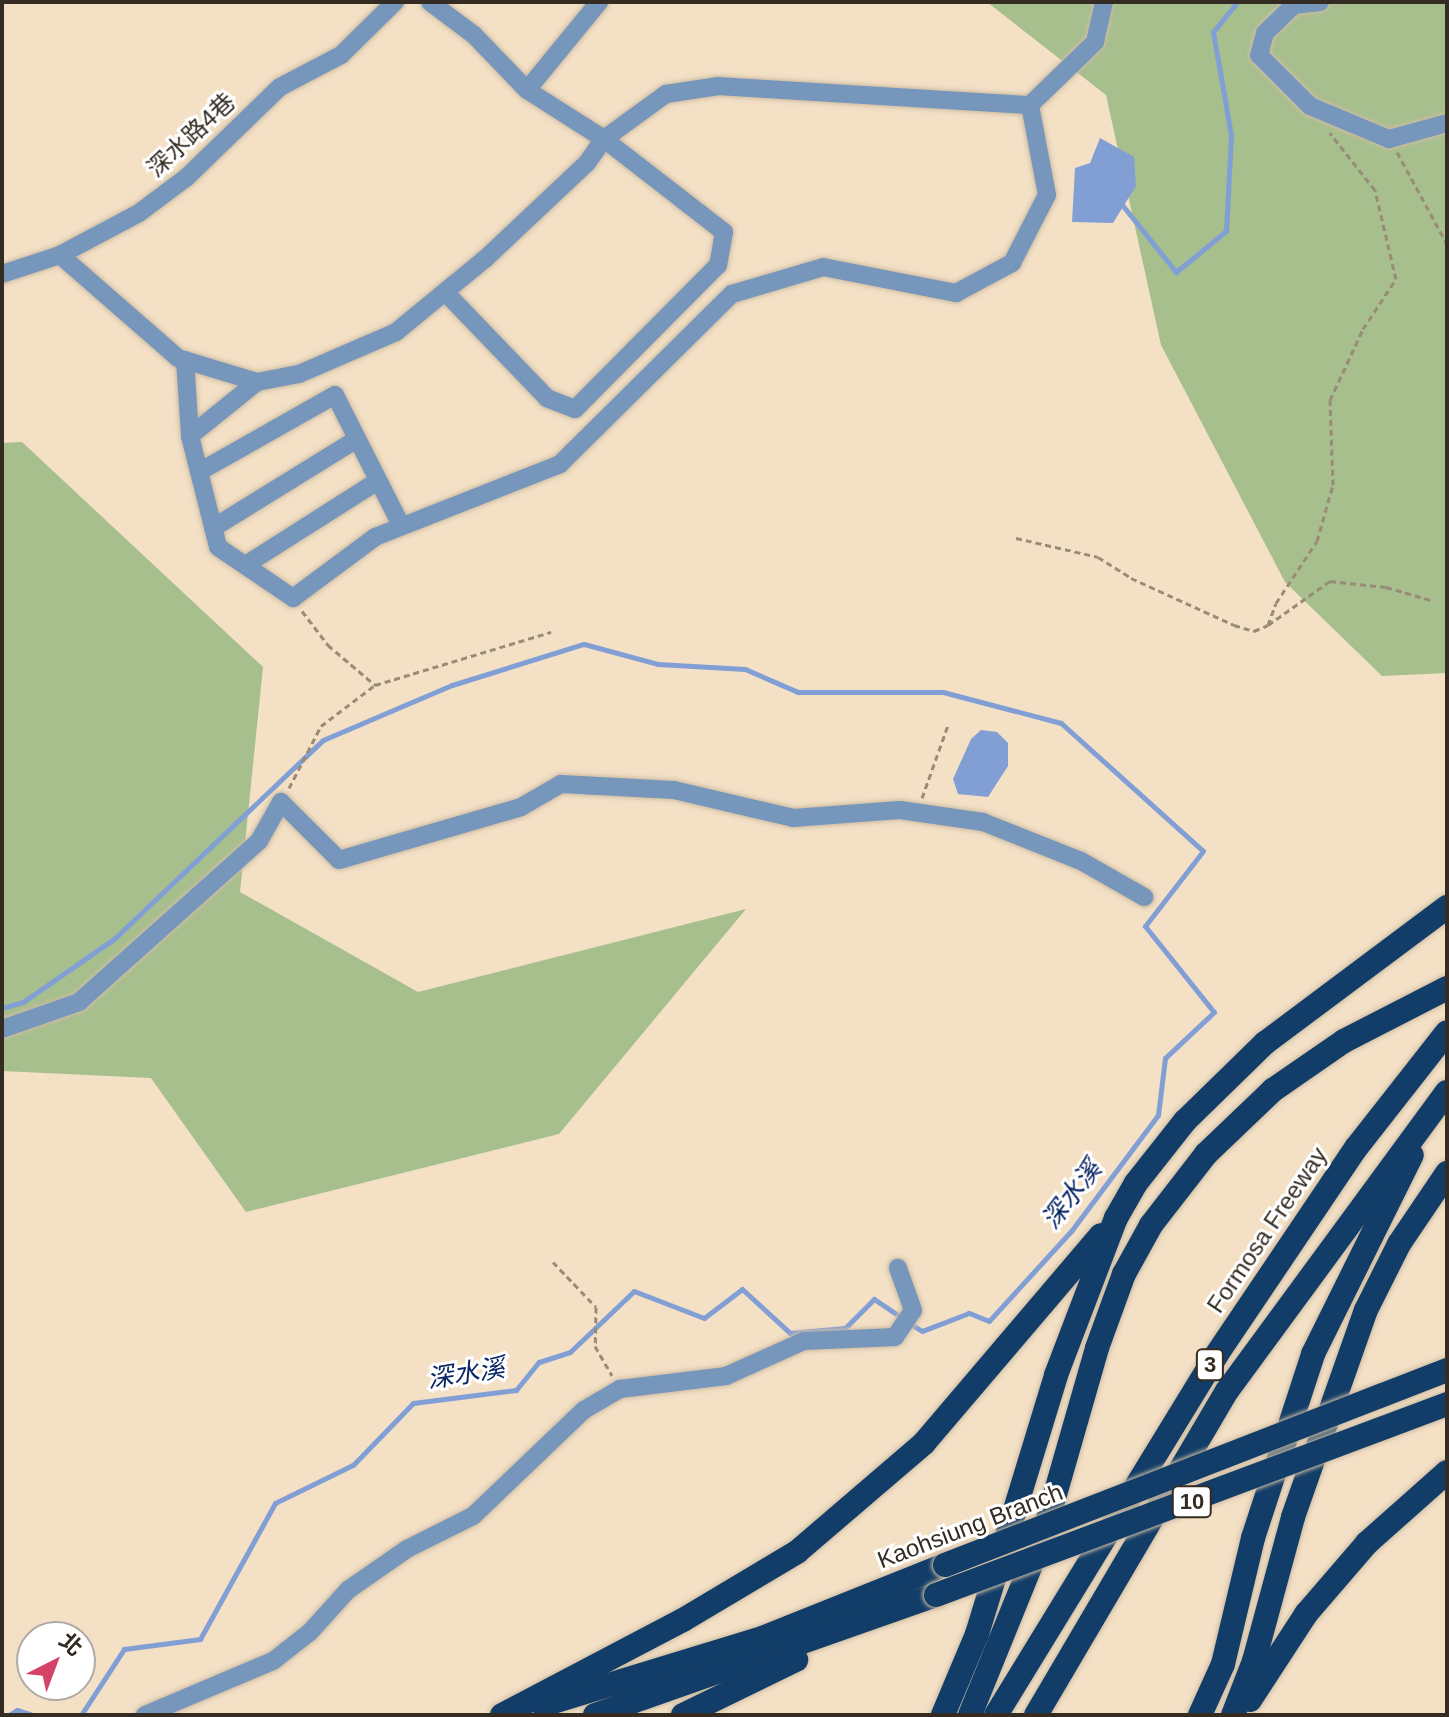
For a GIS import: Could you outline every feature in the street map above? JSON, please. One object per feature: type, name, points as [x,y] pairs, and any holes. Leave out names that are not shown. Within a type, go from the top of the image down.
[{"type":"highway","points":[[505,1715],[683,1620],[797,1552],[924,1443],[1116,1218],[1159,1150],[1219,1085],[1333,989],[1447,907]]},
{"type":"highway","points":[[970,1715],[1044,1533],[1068,1438],[1124,1274],[1151,1225],[1206,1154],[1310,1062],[1447,988]]},
{"type":"highway","name":"Formosa Freeway","points":[[996,1715],[1217,1354],[1356,1148],[1447,1032]]},
{"type":"highway","name":"3","points":[[1036,1715],[1227,1391],[1447,1092]]},
{"type":"highway","points":[[1200,1715],[1223,1664],[1253,1538],[1313,1354],[1430,1114]]},
{"type":"highway","points":[[1233,1715],[1254,1661],[1293,1517],[1366,1310],[1399,1244],[1447,1173]]},
{"type":"highway","points":[[943,1715],[977,1634],[1056,1375],[1116,1218]]},
{"type":"highway","name":"Kaohsiung Branch","points":[[505,1715],[765,1637],[1447,1370]]},
{"type":"highway","name":"10","points":[[595,1715],[936,1595],[1447,1404]]},
{"type":"highway","points":[[1240,1715],[1306,1614],[1367,1543],[1447,1472]]},
{"type":"highway","points":[[683,1715],[908,1605]]},
{"type":"lane","name":"深水路4巷","points":[[2,274],[60,255],[139,213],[187,177],[280,87],[341,55],[395,2]]},
{"type":"lane","points":[[430,2],[474,35],[527,90],[604,139],[724,232],[718,265],[575,409],[547,398],[446,293]]},
{"type":"lane","points":[[527,90],[599,2]]},
{"type":"lane","points":[[60,255],[185,360],[257,382],[299,374],[396,332],[446,293],[587,163],[604,139],[666,94],[718,86],[1030,105],[1095,42],[1104,2]]},
{"type":"lane","points":[[1320,2],[1294,5],[1265,33],[1259,55],[1310,106],[1389,139],[1447,123]]},
{"type":"lane","points":[[185,360],[190,436],[218,547],[293,598],[375,537],[560,464],[732,294],[823,267],[956,293],[1012,263],[1047,195],[1030,105]]},
{"type":"lane","points":[[319,365],[401,525]]},
{"type":"lane","points":[[190,436],[257,382]]},
{"type":"lane","points":[[199,472],[335,395]]},
{"type":"lane","points":[[213,528],[357,439]]},
{"type":"lane","points":[[247,564],[378,481]]},
{"type":"lane","points":[[2,1029],[79,1002],[259,841],[281,802],[339,860],[521,807],[561,784],[674,790],[793,818],[915,812],[983,822],[1081,861],[1144,897]]},
{"type":"lane","points":[[145,1715],[273,1661],[372,1573],[407,1549],[473,1516],[584,1410],[620,1389],[726,1376],[804,1341],[895,1337],[913,1310],[898,1268]]},
{"type":"path","points":[[1268,625],[1276,603],[1317,541],[1333,485],[1330,400],[1363,329],[1396,279],[1375,190],[1310,106]]},
{"type":"path","points":[[1389,139],[1447,244]]},
{"type":"path","points":[[1016,538],[1098,557],[1131,578],[1234,625],[1254,631],[1268,625],[1330,581],[1386,587],[1434,601]]},
{"type":"path","points":[[293,598],[328,645],[375,685]]},
{"type":"path","points":[[281,802],[321,726],[375,685],[551,632]]},
{"type":"path","points":[[915,812],[948,725]]},
{"type":"path","points":[[553,1262],[596,1307],[595,1346],[620,1389]]},
{"type":"green space","points":[[987,2],[1447,2],[1447,673],[1382,676],[1285,582],[1161,345],[1106,95]]},
{"type":"green space","points":[[22,442],[263,667],[240,892],[418,992],[746,909],[559,1134],[246,1212],[151,1078],[2,1071],[2,443]]},
{"type":"water","points":[[1100,138],[1134,157],[1136,186],[1113,223],[1072,222],[1075,168],[1090,163]]},
{"type":"water","points":[[981,730],[997,732],[1008,743],[1008,766],[988,797],[958,794],[953,779],[971,739]]},
{"type":"waterway","points":[[1123,206],[1176,272],[1226,231],[1231,135],[1213,32],[1237,2]]},
{"type":"waterway","points":[[2,1008],[23,1002],[115,938],[323,740],[452,685],[584,644],[658,664],[745,669],[798,692],[943,692],[1061,723],[1203,851],[1145,926],[1214,1012],[1165,1058],[1158,1115],[1072,1230],[989,1321],[969,1313],[922,1331],[909,1323]]},
{"type":"waterway","name":"深水溪","points":[[81,1715],[124,1649],[200,1639],[275,1503],[353,1465],[413,1403],[516,1390],[539,1362],[570,1352],[634,1291],[704,1318],[742,1289],[790,1333],[845,1328],[874,1299],[901,1317]]},
{"type":"waterway","name":"深水溪","points":[[9,1715],[17,1710],[32,1715]]}]
